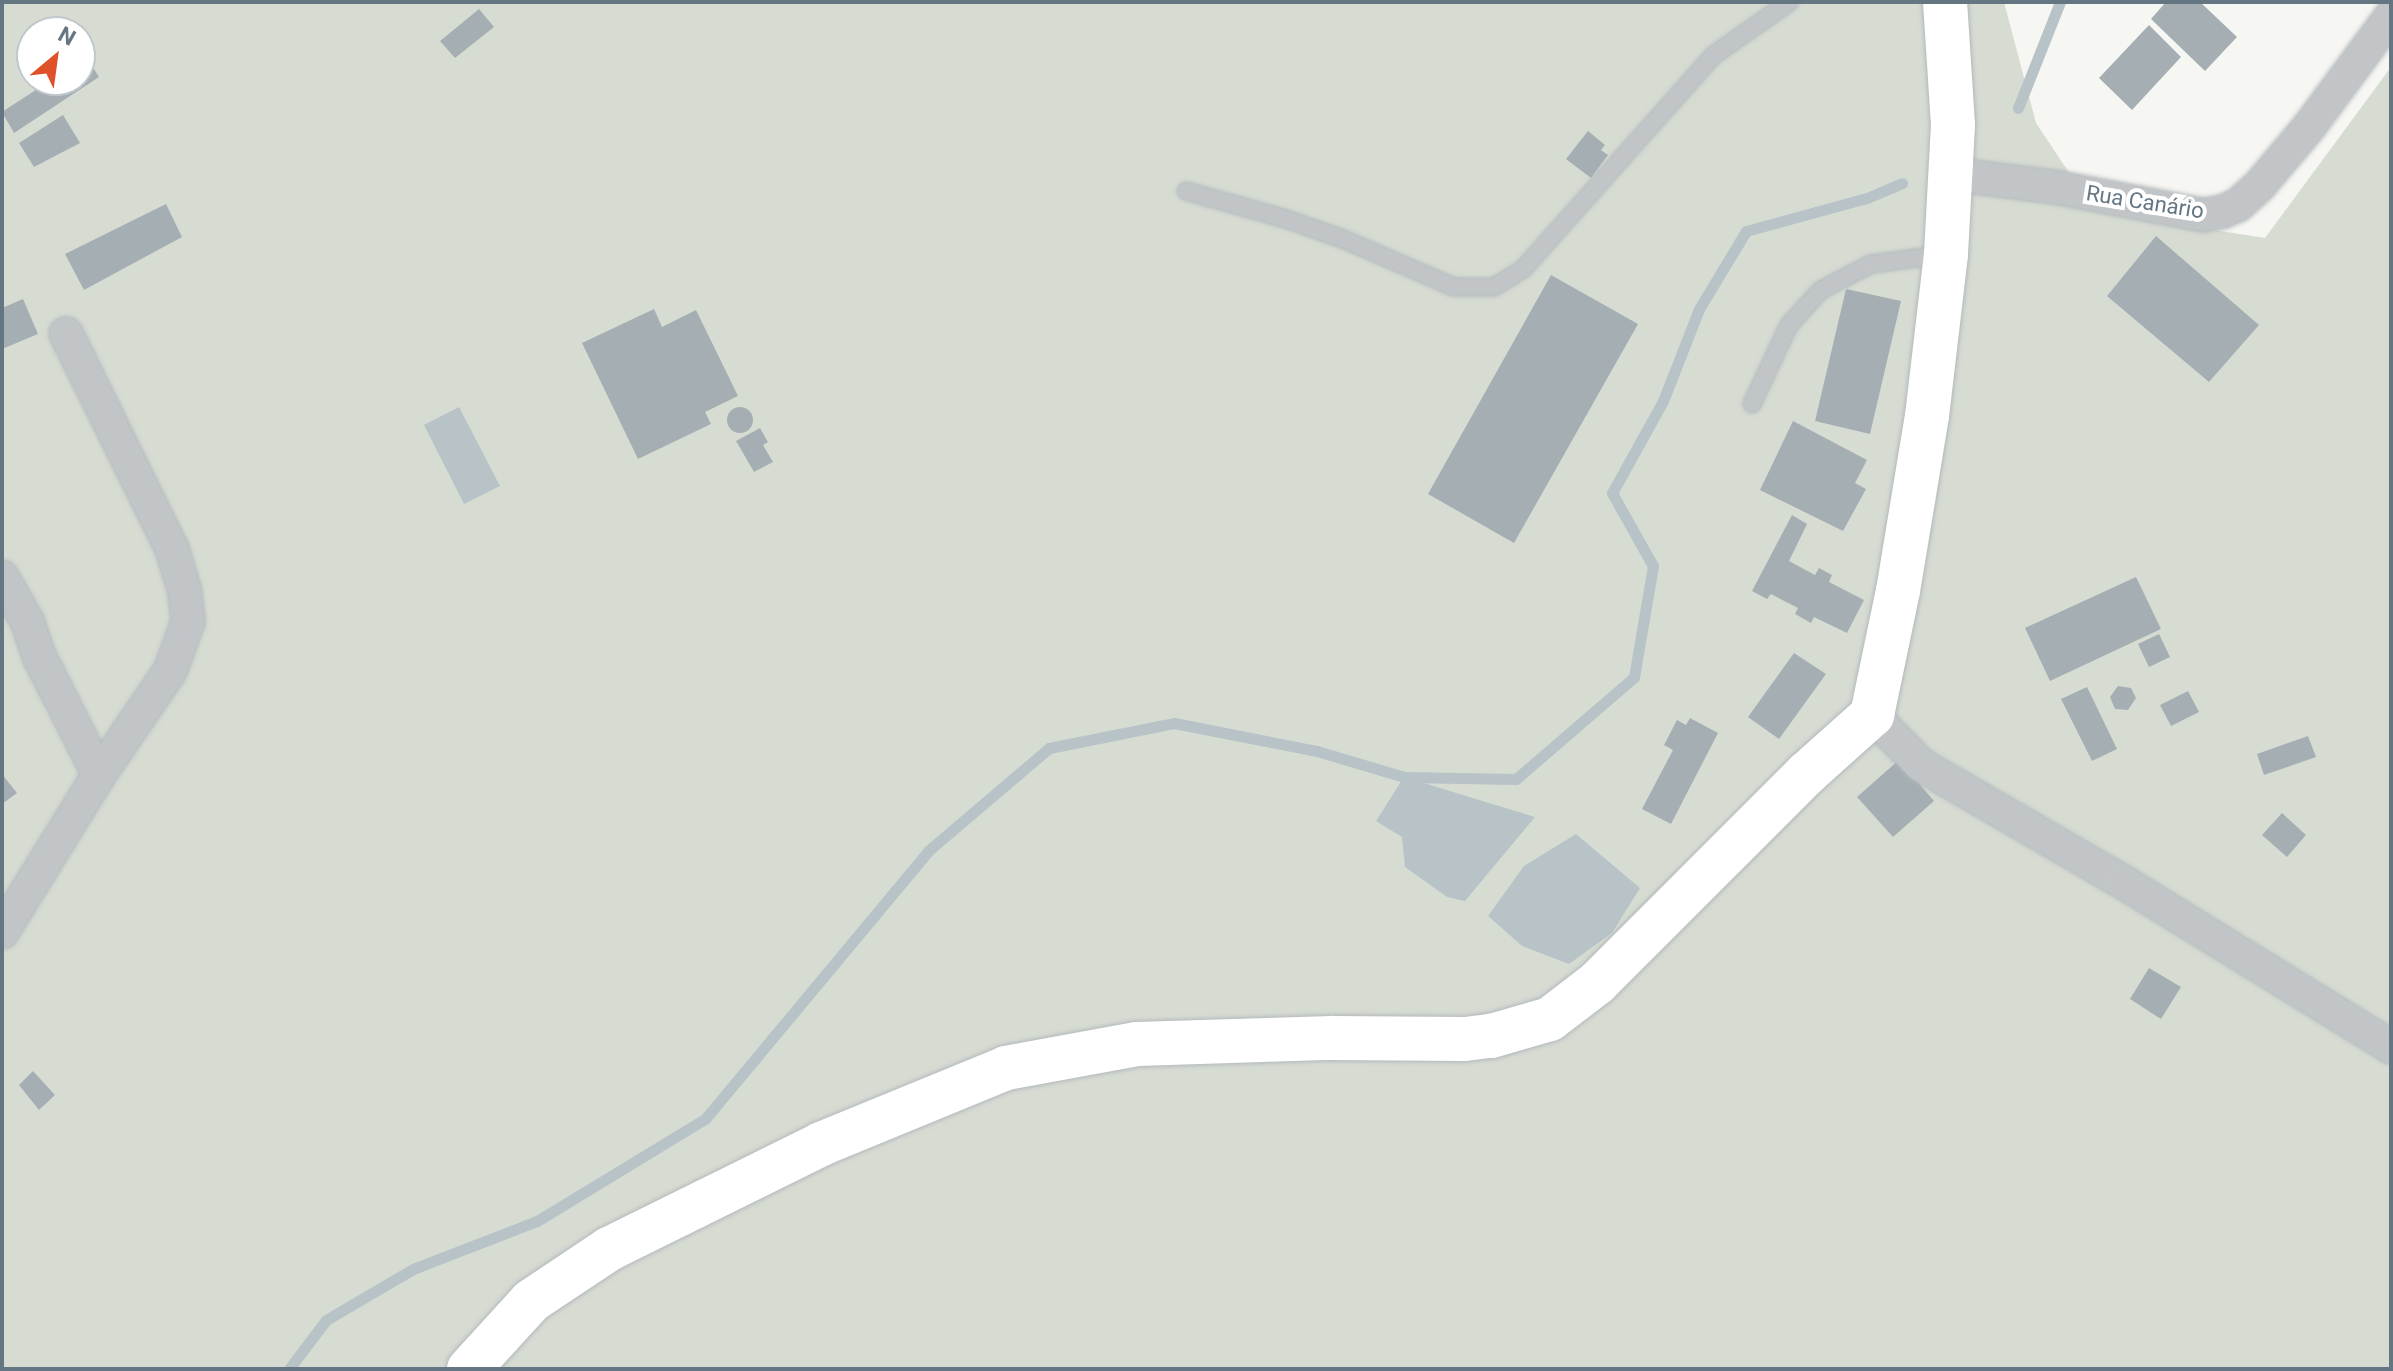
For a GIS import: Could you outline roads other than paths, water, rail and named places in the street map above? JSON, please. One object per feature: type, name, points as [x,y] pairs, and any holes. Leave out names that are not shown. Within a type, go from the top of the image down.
[{"type":"main road","points":[[469,1369],[531,1301],[609,1249],[808,1150],[1006,1068],[1137,1044],[1332,1038],[1465,1039],[1550,1019],[1597,983],[1806,774],[1872,715],[1898,591],[1927,416],[1946,254],[1953,111],[1945,2]]},
{"type":"street","name":"Rua Canário","points":[[1951,174],[2060,188],[2203,215],[2222,212],[2238,205],[2260,185],[2391,16]]},
{"type":"street","points":[[2,932],[99,775],[170,671],[188,622],[185,592],[172,549],[66,334]]},
{"type":"street","points":[[2,577],[27,621],[40,658],[99,775]]},
{"type":"street","points":[[1872,715],[1921,765],[2123,882],[2391,1047]]},
{"type":"lane","points":[[1186,191],[1315,229],[1454,287],[1494,287],[1524,268],[1714,55],[1789,2]]},
{"type":"lane","points":[[1752,404],[1789,325],[1821,290],[1871,264],[1946,254]]},
{"type":"waterway","points":[[2018,108],[2060,2]]},
{"type":"waterway","points":[[289,1369],[326,1320],[413,1269],[537,1221],[705,1119],[928,851],[1049,748],[1174,723],[1317,751],[1404,777],[1516,779],[1634,677],[1653,566],[1612,493],[1663,401],[1699,309],[1746,231],[1867,198],[1902,183]]}]
